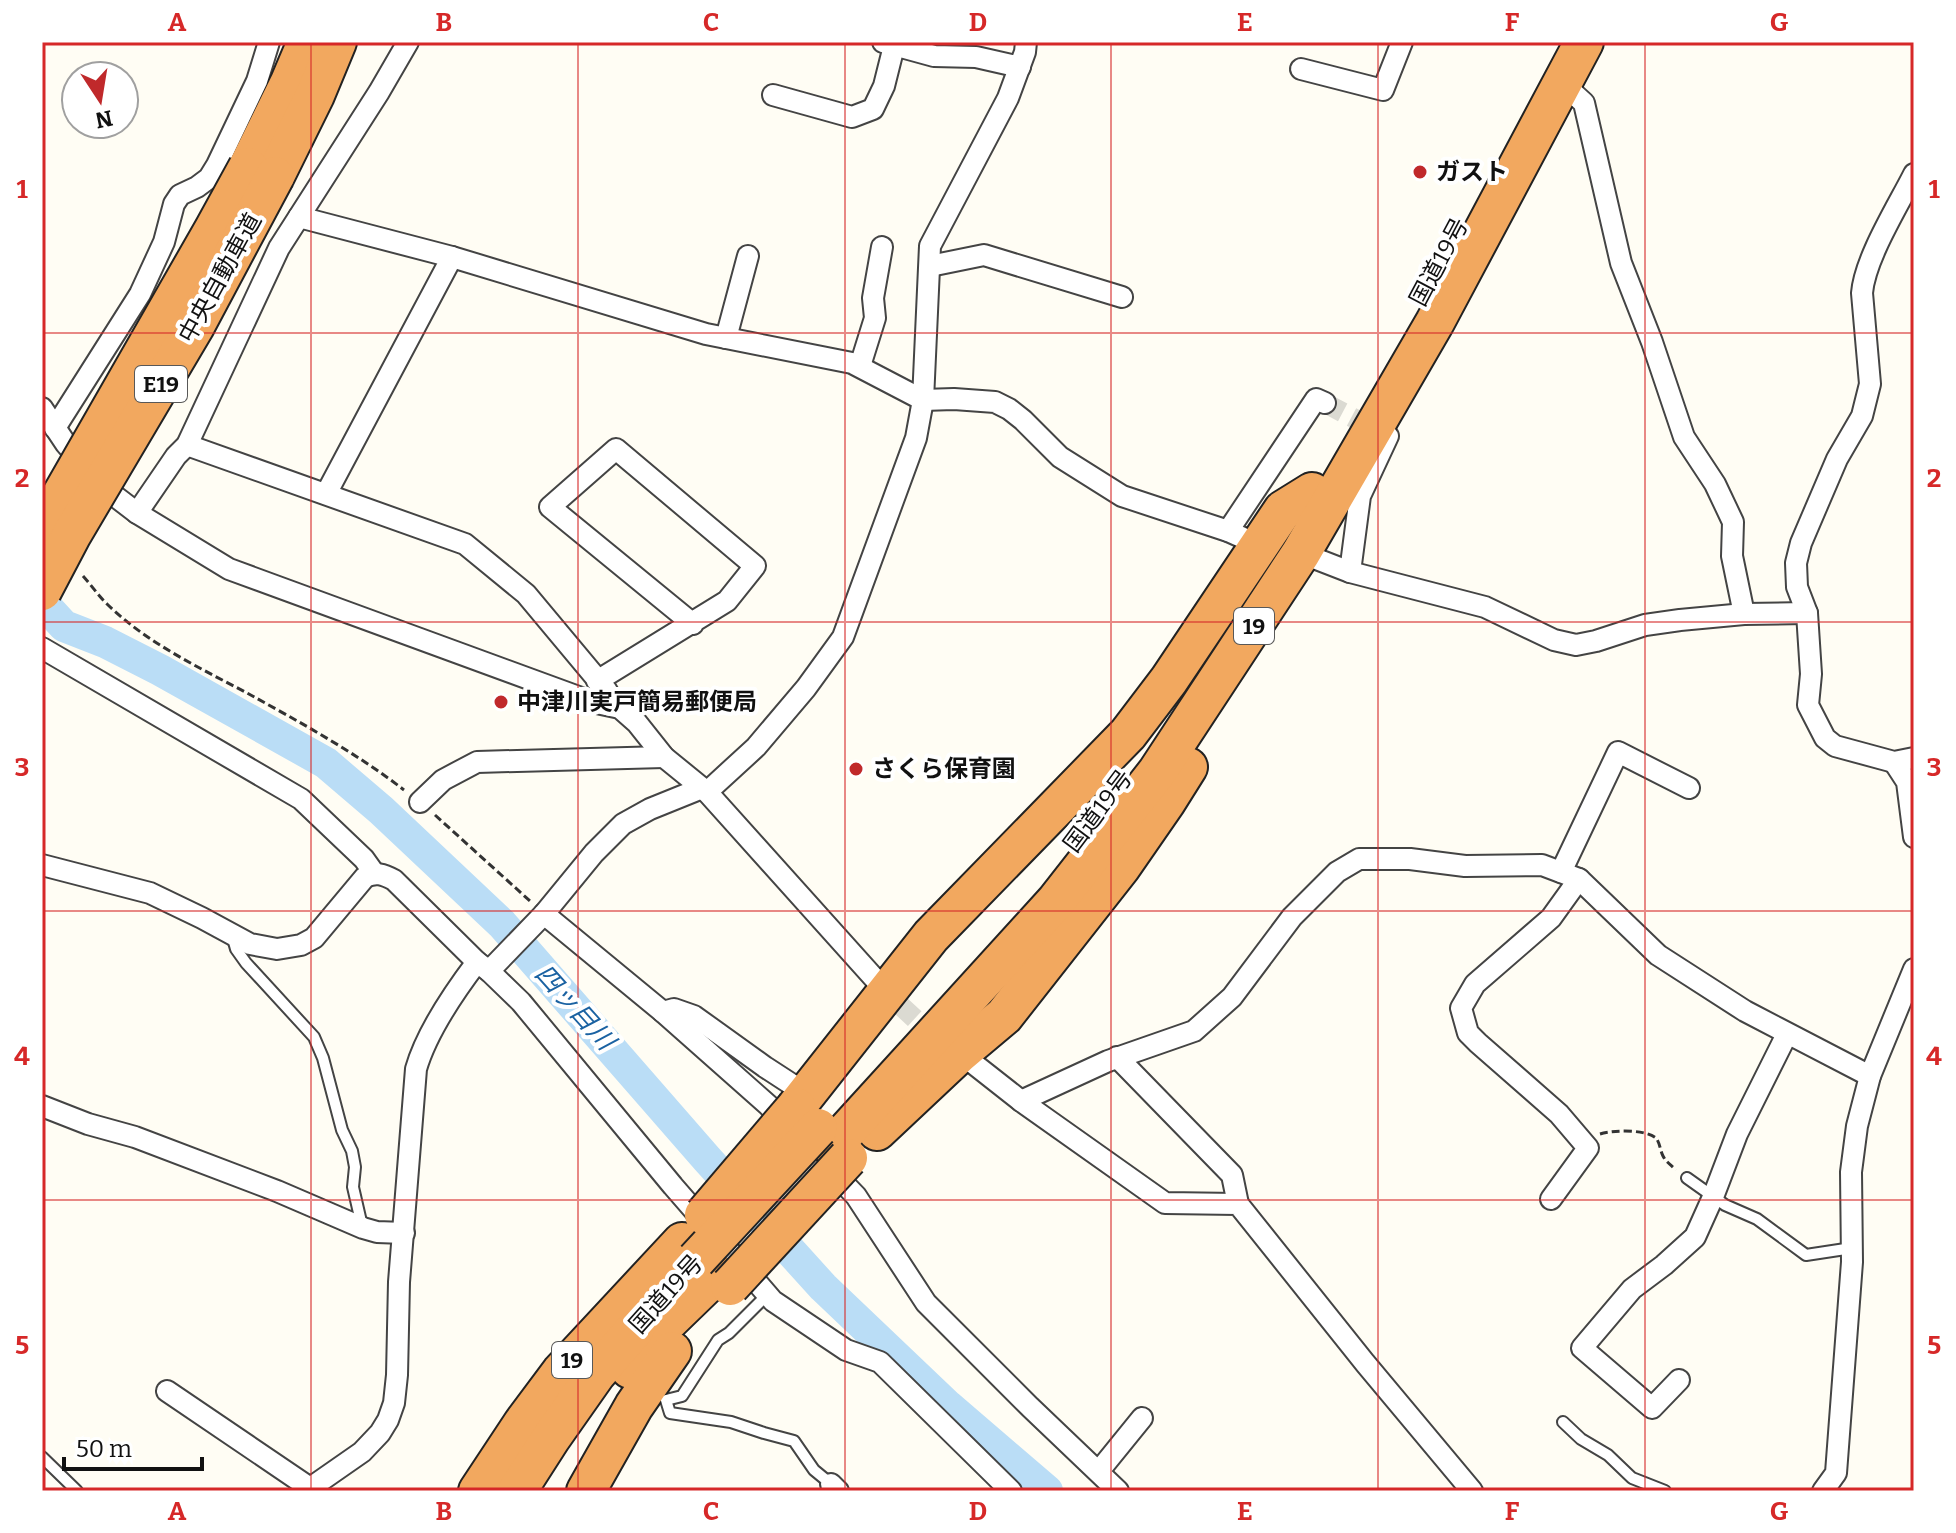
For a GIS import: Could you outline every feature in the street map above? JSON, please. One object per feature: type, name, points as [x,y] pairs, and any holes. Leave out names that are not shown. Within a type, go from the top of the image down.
[{"type":"highway","name":"中央自動車道","points":[[42,591],[72,534],[195,326],[262,171],[290,82],[307,42]]},
{"type":"highway","name":"中央自動車道","points":[[42,529],[214,229],[262,171],[315,95],[337,42]]},
{"type":"highway","name":"国道19号","points":[[547,1491],[594,1419],[706,1266],[820,1127],[1062,857],[1120,783],[1199,672],[1312,492],[1418,304],[1554,42]]},
{"type":"highway","name":"国道19号","points":[[820,1127],[1056,901],[1157,772],[1301,553],[1435,322],[1584,42]]},
{"type":"highway","name":"19","points":[[820,1127],[931,936],[1128,734],[1169,680],[1244,538],[1312,492]]},
{"type":"highway","name":"19","points":[[820,1127],[1004,1016],[1121,867],[1166,802],[1271,634],[1301,553]]},
{"type":"highway","name":"国道19号","points":[[517,1491],[596,1374],[706,1266]]},
{"type":"highway","name":"19","points":[[478,1491],[561,1372],[706,1266]]},
{"type":"highway","name":"19","points":[[586,1491],[634,1406],[681,1338],[706,1266]]},
{"type":"street","points":[[55,428],[140,294],[164,242],[174,204],[180,195],[209,178],[217,165],[257,81],[269,42]]},
{"type":"street","points":[[167,1391],[308,1489],[362,1452],[380,1433],[394,1403],[413,1087],[421,1052],[461,983],[489,964],[542,917],[594,853],[623,824],[650,809],[704,790],[756,747],[806,688],[843,637],[916,438],[923,400],[930,246],[1008,98],[1026,42]]},
{"type":"street","points":[[1301,69],[1383,90],[1402,42]]},
{"type":"street","points":[[137,513],[187,445],[279,248],[404,43]]},
{"type":"street","points":[[773,95],[852,117],[873,109],[884,86],[891,43],[934,56],[976,57],[1020,67]]},
{"type":"street","points":[[1561,82],[1584,103],[1621,263],[1684,437],[1715,484],[1733,522],[1732,556],[1744,614]]},
{"type":"street","points":[[1914,174],[1870,262],[1863,284],[1870,384],[1862,416],[1837,459],[1801,543],[1796,563],[1797,587],[1807,613],[1811,674],[1808,705],[1825,738],[1835,746],[1904,760],[1914,837]]},
{"type":"street","points":[[299,217],[452,257],[706,334],[852,363],[923,400],[995,402],[1023,420],[1060,457],[1122,496],[1244,538],[1316,399],[1325,403]]},
{"type":"street","points":[[860,366],[875,318],[873,298],[882,247]]},
{"type":"street","points":[[930,266],[984,255],[1122,297]]},
{"type":"street","points":[[726,338],[748,256]]},
{"type":"street","points":[[326,494],[452,257]]},
{"type":"street","points":[[42,408],[66,444],[103,487],[137,513],[229,569],[592,702],[620,708]]},
{"type":"street","points":[[1350,572],[1360,496],[1388,436]]},
{"type":"street","points":[[187,445],[465,544],[526,594],[664,757],[704,790],[894,999]]},
{"type":"street","points":[[597,681],[693,624],[727,601],[755,566],[616,449],[550,507],[693,624]]},
{"type":"street","points":[[1301,553],[1350,572],[1485,607],[1554,640],[1576,645],[1645,625],[1744,614],[1807,613]]},
{"type":"street","points":[[42,648],[301,799],[364,859],[374,873]]},
{"type":"street","points":[[1551,1199],[1588,1148],[1559,1114],[1468,1033],[1461,1008],[1475,984],[1551,918],[1618,752],[1689,788]]},
{"type":"street","points":[[420,802],[443,780],[477,762],[664,757]]},
{"type":"street","points":[[1021,1101],[1117,1057],[1194,1031],[1232,997],[1292,917],[1337,872],[1359,859],[1410,859],[1465,866],[1542,865],[1570,875],[1658,955],[1745,1011],[1870,1076]]},
{"type":"street","points":[[42,865],[150,893],[236,938],[263,948],[289,948],[314,938],[365,877],[374,873],[394,880],[489,964],[773,1301],[846,1350],[880,1362],[1011,1491]]},
{"type":"street","points":[[542,917],[663,1012],[768,1105],[856,1196],[926,1303],[1118,1491]]},
{"type":"street","points":[[1827,1490],[1836,1473],[1852,1248],[1851,1172],[1857,1126],[1870,1076],[1914,969]]},
{"type":"street","points":[[663,1012],[674,1009],[694,1016],[765,1067],[820,1127]]},
{"type":"street","points":[[1679,1380],[1652,1408],[1582,1348],[1632,1289],[1695,1237],[1737,1134],[1787,1034]]},
{"type":"street","points":[[952,1050],[1165,1203],[1238,1204]]},
{"type":"street","points":[[1117,1057],[1232,1175],[1238,1204],[1472,1491]]},
{"type":"street","points":[[42,1106],[88,1124],[135,1137],[277,1191],[363,1228],[404,1233]]},
{"type":"street","points":[[1099,1471],[1142,1418]]},
{"type":"lane","points":[[236,938],[236,949],[246,963],[314,1037],[318,1046],[342,1130],[352,1151],[355,1167],[353,1187],[363,1228]]},
{"type":"lane","points":[[1687,1178],[1725,1205],[1757,1219],[1806,1255],[1852,1248]]},
{"type":"lane","points":[[768,1294],[718,1340],[682,1396],[666,1400],[670,1413],[731,1422],[794,1441],[814,1470],[835,1488]]},
{"type":"lane","points":[[1563,1422],[1581,1439],[1608,1455],[1632,1478],[1665,1491]]},
{"type":"lane","points":[[42,1457],[77,1491]]},
{"type":"path","points":[[79,571],[106,603],[143,634],[282,712],[386,776],[464,839],[542,917]]},
{"type":"path","points":[[1581,1140],[1608,1131],[1640,1132],[1654,1137],[1665,1160],[1687,1178]]},
{"type":"waterway","name":"四ッ目川","points":[[42,602],[64,626],[105,642],[160,670],[326,763],[381,810],[502,924],[823,1287],[948,1406],[1047,1491]]},
{"type":"tunnel","points":[[1325,403],[1378,431]]},
{"type":"tunnel","points":[[900,1005],[938,1040]]},
{"type":"place","name":"ガスト","points":[[1420,172]]},
{"type":"place","name":"中津川実戸簡易郵便局","points":[[501,702]]},
{"type":"place","name":"さくら保育園","points":[[856,769]]}]
